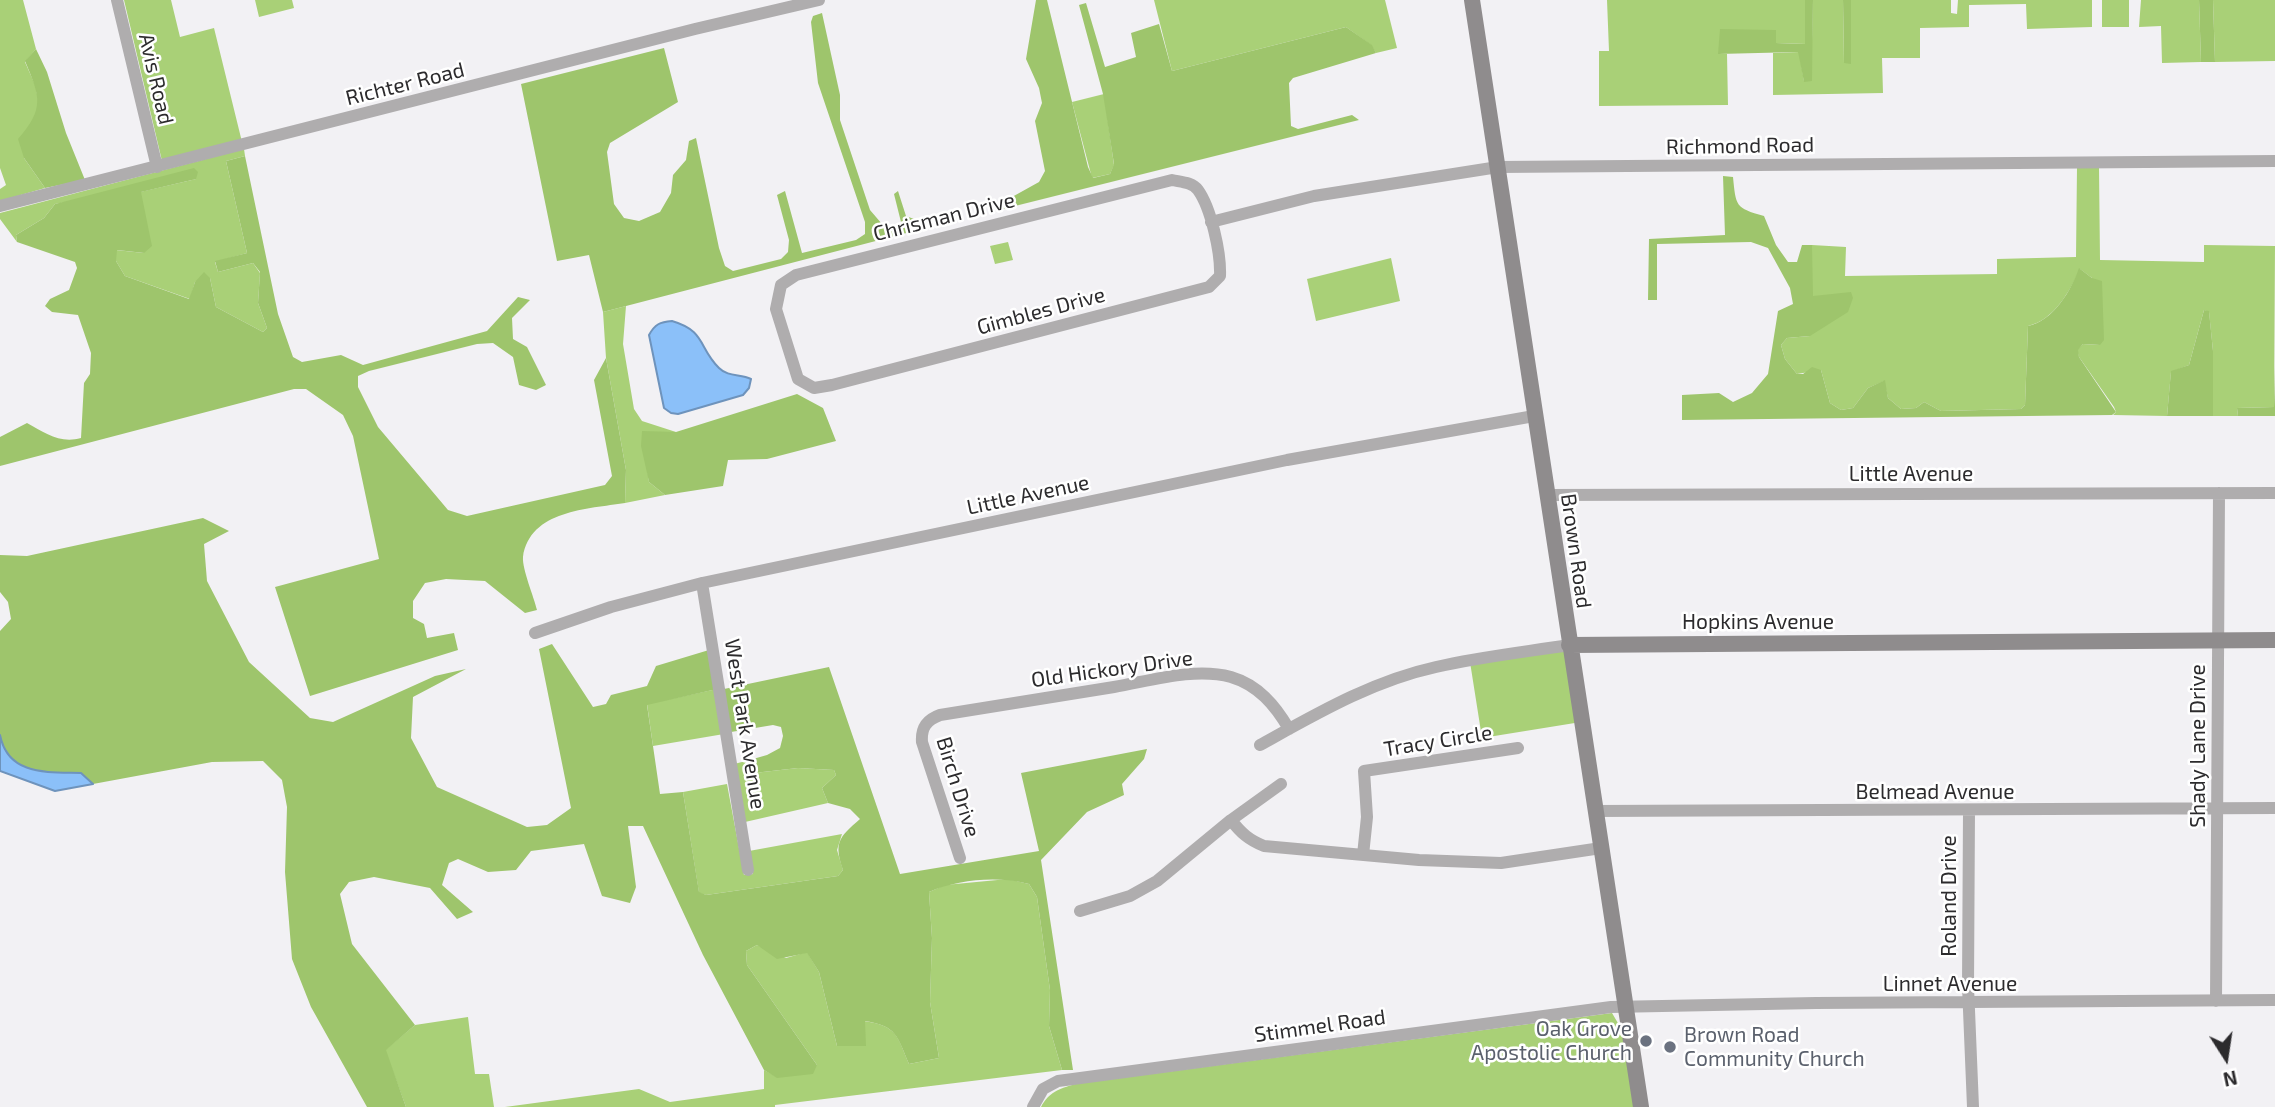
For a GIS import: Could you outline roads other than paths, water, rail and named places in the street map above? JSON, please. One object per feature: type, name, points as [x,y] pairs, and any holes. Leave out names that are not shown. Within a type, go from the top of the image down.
[{"type":"main road","name":"Brown Road","points":[[1472,0],[1640,1107]]},
{"type":"main road","name":"Hopkins Avenue","points":[[1569,645],[2275,640]]},
{"type":"street","name":"Avis Road","points":[[117,0],[157,167]]},
{"type":"street","name":"Richter Road","points":[[0,206],[722,22],[819,0]]},
{"type":"street","name":"Richmond Road","points":[[1211,222],[1314,196],[1498,167],[2275,161]]},
{"type":"street","name":"Chrisman Drive","points":[[814,388],[798,379],[776,309],[781,285],[796,275],[1172,180],[1191,184],[1198,190],[1211,222]]},
{"type":"street","name":"Gimbles Drive","points":[[814,388],[1209,287],[1220,276],[1221,257],[1211,222]]},
{"type":"street","name":"Little Avenue","points":[[535,633],[611,607],[702,583],[1287,460],[1534,416]]},
{"type":"street","name":"Shady Lane Drive","points":[[2216,1001],[2219,493]]},
{"type":"street","name":"Little Avenue","points":[[1547,495],[2275,493]]},
{"type":"street","name":"West Park Avenue","points":[[702,583],[748,870]]},
{"type":"street","name":"Hopkins Avenue","points":[[1260,745],[1349,697],[1435,667],[1569,645]]},
{"type":"street","name":"Old Hickory Drive","points":[[924,726],[930,719],[940,715],[1158,679],[1212,674],[1234,678],[1254,687],[1272,703],[1289,729]]},
{"type":"street","name":"Birch Drive","points":[[924,726],[922,743],[960,858]]},
{"type":"street","name":"Tracy Circle","points":[[1363,855],[1367,798],[1364,771],[1518,748]]},
{"type":"street","points":[[1080,911],[1130,896],[1157,881],[1231,820],[1281,785]]},
{"type":"street","name":"Belmead Avenue","points":[[1595,811],[2275,808]]},
{"type":"street","name":"Roland Drive","points":[[1969,811],[1968,1003],[1973,1107]]},
{"type":"street","points":[[1231,820],[1251,841],[1264,846],[1363,855],[1501,863],[1601,848]]},
{"type":"street","name":"Linnet Avenue","points":[[1625,1006],[2275,1000]]},
{"type":"street","name":"Stimmel Road","points":[[1033,1107],[1043,1089],[1058,1081],[1625,1006]]},
{"type":"water","points":[[672,321],[691,330],[723,371],[751,379],[749,388],[743,395],[678,414],[664,408],[649,335],[658,324]]},
{"type":"water","points":[[0,735],[4,748],[20,765],[43,771],[81,773],[93,784],[55,791],[0,771]]},
{"type":"place","name":"Oak Grove Apostolic Church","points":[[1646,1041]]},
{"type":"place","name":"Brown Road Community Church","points":[[1670,1047]]}]
